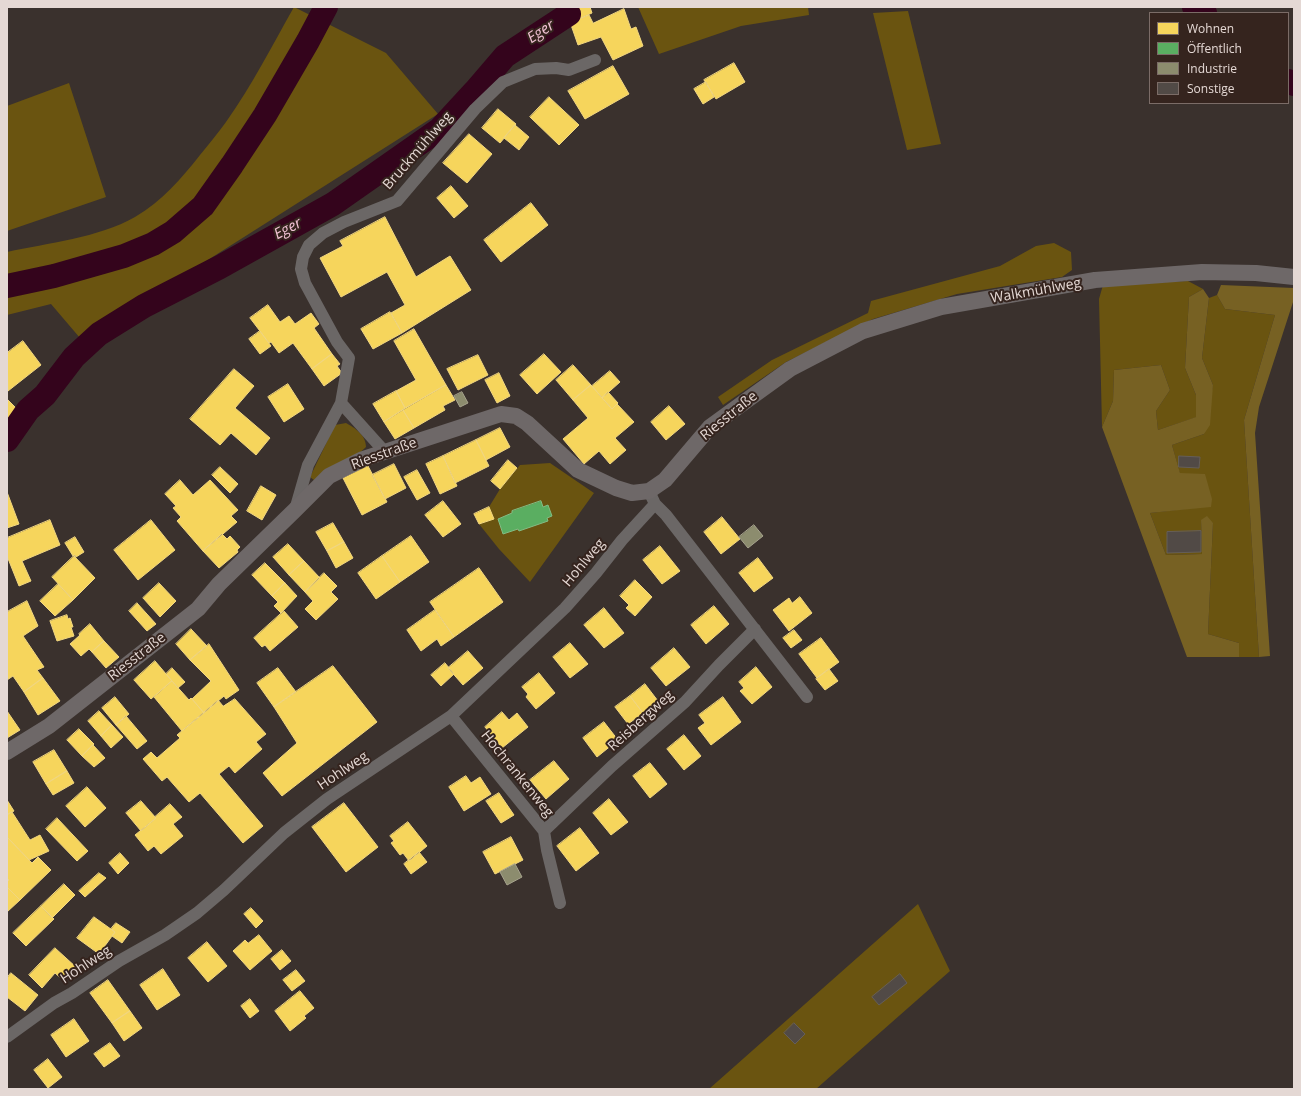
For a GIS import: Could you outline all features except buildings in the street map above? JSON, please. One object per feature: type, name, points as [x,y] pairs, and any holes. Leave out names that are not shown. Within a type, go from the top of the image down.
[{"type":"street","name":"Bruckmühlweg","points":[[294,511],[308,465],[341,403],[349,358],[338,342],[305,283],[302,263],[303,257],[309,245],[323,233],[339,225],[397,201],[475,109],[504,82],[535,69],[556,68],[569,70],[595,60]]},
{"type":"street","name":"Walkmühlweg","points":[[790,369],[863,331],[941,307],[1095,280],[1155,275],[1226,272],[1294,277]]},
{"type":"street","name":"Riesstraße","points":[[7,752],[49,726],[198,609],[219,584],[329,476],[363,459],[500,414],[516,416],[527,423],[578,470],[616,488],[652,497],[710,428],[790,369]]},
{"type":"street","points":[[341,403],[385,452]]},
{"type":"street","points":[[652,497],[806,696]]},
{"type":"street","name":"Hohlweg","points":[[7,1037],[54,1003],[72,993],[119,961],[165,935],[197,913],[224,890],[284,833],[327,799],[450,716],[565,608],[596,574],[652,497]]},
{"type":"street","name":"Reisbergweg","points":[[544,831],[612,766],[685,702],[719,665],[755,630]]},
{"type":"street","name":"Hochrankenweg","points":[[450,716],[544,831],[560,903]]},
{"type":"shaded area","points":[[294,7],[386,53],[438,114],[192,270],[80,338],[51,304],[7,315],[7,252],[72,239],[105,230],[135,217],[154,204],[186,173],[226,122],[253,80]]},
{"type":"shaded area","points":[[638,7],[808,7],[809,15],[741,26],[659,54]]},
{"type":"shaded area","points":[[908,11],[941,144],[907,150],[873,13]]},
{"type":"shaded area","points":[[69,83],[106,197],[7,231],[7,106]]},
{"type":"shaded area","points":[[1054,243],[1071,252],[1072,270],[1062,277],[957,294],[873,319],[786,362],[723,405],[718,397],[772,360],[868,313],[871,301],[1000,266],[1036,246]]},
{"type":"shaded area","points":[[1188,281],[1203,289],[1189,297],[1185,368],[1196,395],[1197,417],[1158,430],[1156,411],[1170,390],[1161,365],[1114,370],[1113,401],[1102,427],[1099,299],[1103,285]]},
{"type":"shaded area","points":[[1221,285],[1294,288],[1294,299],[1259,407],[1255,433],[1270,656],[1259,657],[1244,420],[1275,315],[1225,309],[1217,295]]},
{"type":"shaded area","points":[[1203,289],[1209,298],[1202,358],[1213,385],[1210,425],[1204,434],[1172,445],[1180,473],[1205,474],[1212,499],[1211,507],[1150,513],[1166,555],[1202,554],[1201,520],[1207,516],[1213,523],[1208,634],[1239,643],[1239,657],[1187,657],[1102,427],[1113,401],[1114,370],[1161,365],[1170,390],[1156,411],[1158,430],[1196,417],[1196,395],[1185,368],[1189,297]]},
{"type":"shaded area","points":[[1217,295],[1225,309],[1275,315],[1244,420],[1259,657],[1239,657],[1239,643],[1208,634],[1213,523],[1201,520],[1202,554],[1166,555],[1150,513],[1211,506],[1180,474],[1172,445],[1204,434],[1213,385],[1202,358],[1209,298]]},
{"type":"shaded area","points":[[346,423],[362,435],[366,443],[366,447],[354,458],[314,480],[310,477],[335,425]]},
{"type":"shaded area","points":[[550,463],[594,493],[530,582],[499,549],[479,524],[493,519],[489,507],[500,489],[520,465]]},
{"type":"shaded area","points":[[918,904],[950,971],[816,1089],[709,1089]]},
{"type":"waterway","name":"Eger","points":[[7,286],[54,276],[124,256],[153,244],[173,232],[203,206],[265,115],[326,7]]},
{"type":"waterway","name":"Eger","points":[[1194,7],[1203,12]]},
{"type":"waterway","name":"Eger","points":[[7,440],[28,410],[45,395],[74,357],[99,334],[144,306],[220,267],[333,204],[440,129],[505,56],[569,14]]},
{"type":"waterway","name":"Eger","points":[[1289,82],[1294,84]]}]
